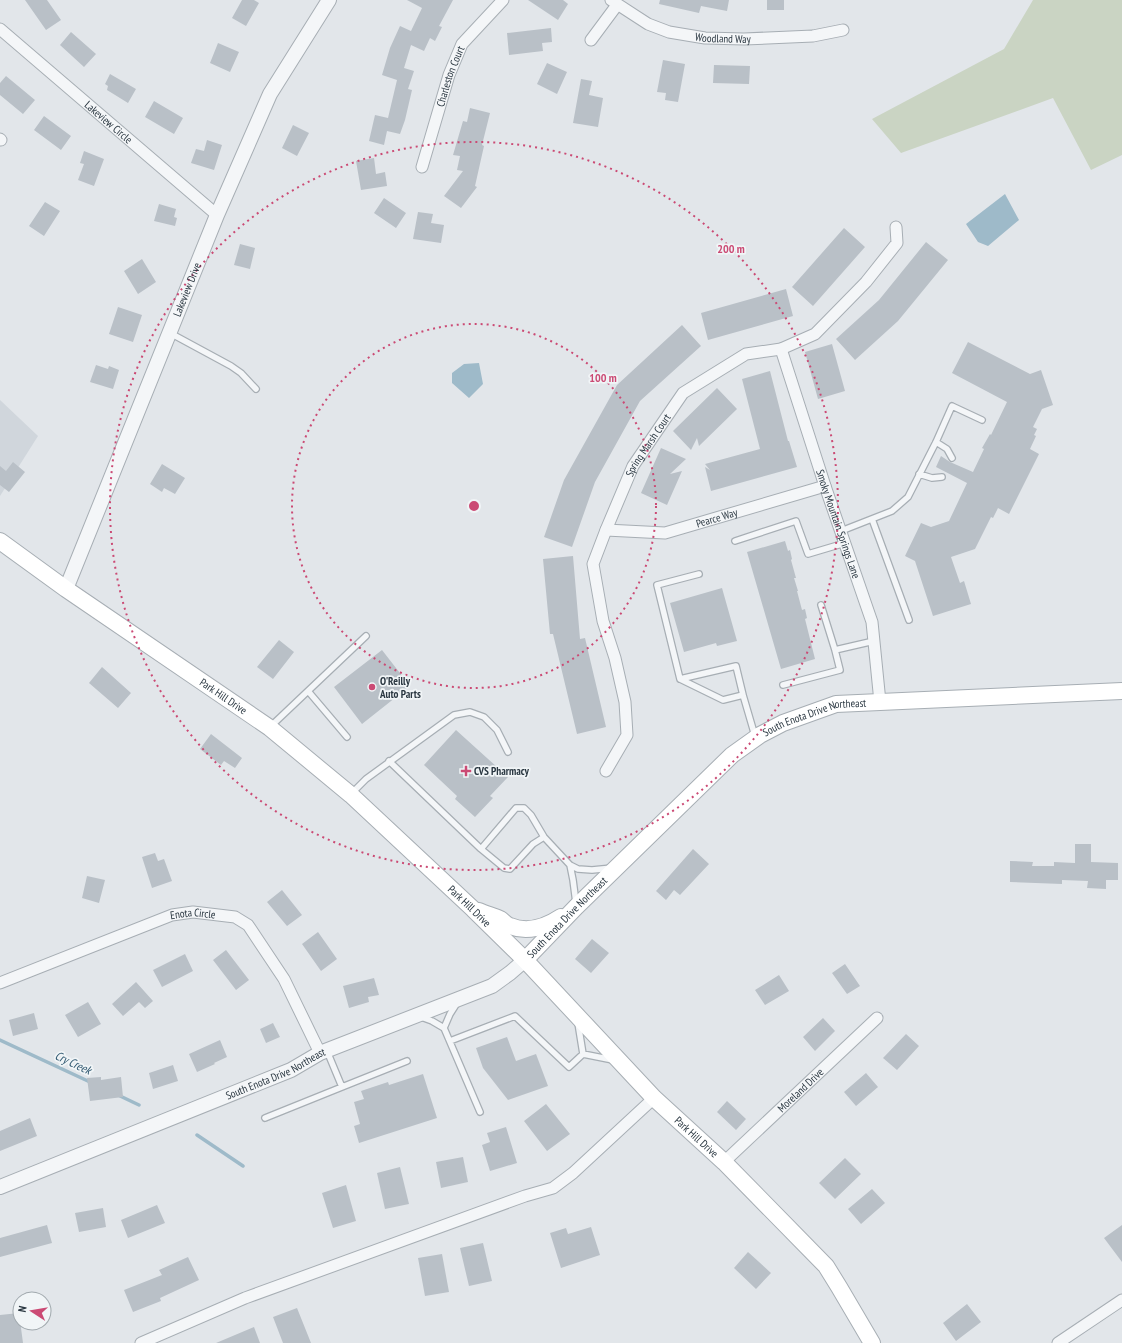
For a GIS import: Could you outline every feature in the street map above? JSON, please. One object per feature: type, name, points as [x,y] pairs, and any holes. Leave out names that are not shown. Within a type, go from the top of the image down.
[{"type":"main road","name":"Park Hill Drive","points":[[0,541],[66,589],[270,728],[351,795],[473,909],[525,960],[654,1098],[724,1162],[826,1266],[872,1343]]},
{"type":"main road","name":"South Enota Drive Northeast","points":[[525,960],[576,907],[732,755],[756,738],[783,723],[836,704],[1122,691]]},
{"type":"main road","points":[[473,909],[498,918],[510,926],[522,930],[550,924],[576,907]]},
{"type":"street","name":"Lakeview Drive","points":[[66,589],[217,215],[270,94],[330,0]]},
{"type":"street","name":"Charleston Court","points":[[422,167],[449,74],[462,44],[503,0]]},
{"type":"street","name":"Woodland Way","points":[[614,2],[648,24],[669,32],[705,38],[744,39],[813,36],[843,30]]},
{"type":"street","points":[[591,40],[614,2]]},
{"type":"street","name":"Lakeview Circle","points":[[0,29],[217,215]]},
{"type":"street","name":"Spring Marsh Court","points":[[606,771],[627,735],[624,702],[614,658],[603,621],[593,564],[633,466],[683,393],[746,354],[781,349],[815,334],[866,282],[897,243],[896,227]]},
{"type":"street","name":"Smoky Mountain Springs Lane","points":[[781,349],[825,486],[872,622],[880,702]]},
{"type":"street","name":"Pearce Way","points":[[606,530],[665,533],[825,486]]},
{"type":"street","name":"Enota Circle","points":[[0,983],[172,915],[193,912],[235,917],[248,925],[284,979],[324,1052]]},
{"type":"street","name":"South Enota Drive Northeast","points":[[0,1187],[292,1070],[324,1052],[492,986],[510,974],[525,960]]},
{"type":"street","name":"Moreland Drive","points":[[724,1162],[877,1018]]},
{"type":"street","points":[[141,1343],[246,1298],[525,1196],[553,1188],[573,1173],[654,1098]]},
{"type":"street","points":[[1058,1343],[1122,1300]]},
{"type":"lane","points":[[169,332],[231,366],[241,373],[256,389]]},
{"type":"lane","points":[[841,531],[892,511],[908,496],[936,442],[952,406],[982,420]]},
{"type":"lane","points":[[936,442],[947,449],[952,458]]},
{"type":"lane","points":[[919,474],[932,478],[942,477]]},
{"type":"lane","points":[[872,519],[909,620]]},
{"type":"lane","points":[[735,541],[796,521],[808,554],[845,542]]},
{"type":"lane","points":[[680,679],[657,585],[699,574]]},
{"type":"lane","points":[[783,685],[840,670],[821,605]]},
{"type":"lane","points":[[270,728],[366,636]]},
{"type":"lane","points":[[835,650],[874,641]]},
{"type":"lane","points":[[680,679],[736,666],[756,738]]},
{"type":"lane","points":[[680,679],[723,700],[743,695]]},
{"type":"lane","points":[[308,691],[347,737]]},
{"type":"lane","points":[[351,795],[366,779],[389,761],[454,715],[470,712],[484,717],[497,730],[508,752]]},
{"type":"lane","points":[[389,761],[481,849],[504,868],[510,869],[533,844],[544,837]]},
{"type":"lane","points":[[481,849],[516,808],[524,808],[531,815],[544,837],[570,865],[578,869],[592,870],[617,867]]},
{"type":"lane","points":[[570,865],[576,907]]},
{"type":"lane","points":[[444,1028],[450,1014],[460,998]]},
{"type":"lane","points":[[417,1016],[432,1021],[444,1028],[480,1112]]},
{"type":"lane","points":[[450,1041],[515,1016],[569,1067],[583,1054]]},
{"type":"lane","points":[[577,1016],[583,1054]]},
{"type":"lane","points":[[324,1052],[342,1087]]},
{"type":"lane","points":[[583,1054],[619,1061]]},
{"type":"lane","points":[[265,1118],[407,1060]]},
{"type":"shaded area","points":[[0,400],[38,436],[0,496]]},
{"type":"green space","points":[[1033,0],[1122,0],[1122,155],[1091,170],[1053,98],[901,153],[872,119],[1004,49]]},
{"type":"water","points":[[1005,194],[1019,220],[988,246],[978,242],[966,224]]},
{"type":"water","points":[[479,363],[483,384],[469,398],[452,383],[452,373],[464,364]]},
{"type":"building","points":[[25,0],[47,0],[61,20],[46,30]]},
{"type":"building","points":[[242,0],[254,0],[259,3],[246,26],[232,18]]},
{"type":"building","points":[[407,0],[453,0],[439,26],[442,27],[435,41],[430,38],[424,51],[411,45],[404,68],[414,71],[408,89],[412,90],[405,120],[400,134],[387,131],[384,145],[369,141],[375,115],[388,118],[397,80],[382,75],[390,48],[400,26],[411,31],[422,8]]},
{"type":"building","points":[[528,0],[563,0],[568,4],[558,20]]},
{"type":"building","points":[[660,0],[729,0],[727,11],[701,6],[699,13],[659,4]]},
{"type":"building","points":[[767,0],[784,0],[784,10],[767,10]]},
{"type":"building","points":[[551,28],[552,42],[542,43],[543,51],[509,55],[507,33]]},
{"type":"building","points":[[71,32],[96,54],[84,67],[60,45]]},
{"type":"building","points":[[218,43],[239,52],[230,72],[210,63]]},
{"type":"building","points":[[663,60],[685,64],[678,102],[665,100],[666,93],[657,92]]},
{"type":"building","points":[[547,63],[567,72],[557,94],[537,84]]},
{"type":"building","points":[[714,65],[750,66],[749,84],[713,83]]},
{"type":"building","points":[[110,74],[136,89],[128,103],[107,90],[108,86],[105,84]]},
{"type":"building","points":[[6,76],[35,100],[23,114],[0,95],[0,83]]},
{"type":"building","points":[[581,79],[592,81],[589,95],[603,98],[598,127],[573,123]]},
{"type":"building","points":[[154,101],[183,118],[174,134],[145,117]]},
{"type":"building","points":[[470,108],[490,113],[482,145],[484,146],[475,186],[477,187],[461,208],[444,196],[463,171],[457,170],[460,156],[453,155],[463,121],[467,122]]},
{"type":"building","points":[[44,116],[71,136],[61,150],[34,130]]},
{"type":"building","points":[[293,125],[309,133],[297,156],[282,148]]},
{"type":"building","points":[[207,140],[222,145],[214,170],[191,163],[196,149],[204,151]]},
{"type":"building","points":[[84,151],[104,159],[94,186],[78,180],[84,164],[80,163]]},
{"type":"building","points":[[374,158],[376,174],[385,172],[387,186],[361,190],[356,161]]},
{"type":"building","points":[[384,198],[406,213],[396,228],[374,213]]},
{"type":"building","points":[[45,202],[60,211],[44,236],[29,226]]},
{"type":"building","points":[[159,204],[176,209],[174,217],[177,218],[175,226],[154,221]]},
{"type":"building","points":[[418,212],[433,214],[431,223],[444,225],[441,243],[413,239]]},
{"type":"building","points":[[844,228],[865,247],[813,306],[792,287]]},
{"type":"building","points":[[926,242],[948,260],[898,321],[855,360],[836,339],[879,300]]},
{"type":"building","points":[[240,244],[255,248],[250,269],[234,265]]},
{"type":"building","points":[[142,259],[156,282],[138,294],[124,271]]},
{"type":"building","points":[[786,289],[793,316],[708,340],[701,313]]},
{"type":"building","points":[[118,307],[142,315],[133,342],[109,334]]},
{"type":"building","points":[[682,325],[701,346],[640,401],[595,482],[572,547],[544,537],[564,480],[617,385]]},
{"type":"building","points":[[968,342],[1030,374],[1041,370],[1053,405],[1042,409],[1033,427],[1037,429],[1034,435],[1036,436],[1030,449],[1039,454],[1009,514],[998,508],[993,518],[991,517],[975,549],[951,557],[960,583],[964,581],[971,604],[933,616],[915,561],[905,556],[921,523],[931,527],[949,521],[967,483],[936,467],[941,456],[950,462],[973,472],[984,449],[982,448],[990,434],[991,435],[1007,402],[952,373]]},
{"type":"building","points":[[832,344],[845,391],[818,399],[805,352]]},
{"type":"building","points":[[96,365],[108,369],[109,366],[119,370],[113,389],[90,382]]},
{"type":"building","points":[[770,371],[788,441],[797,467],[711,491],[705,467],[710,470],[705,464],[760,449],[742,379]]},
{"type":"building","points":[[717,388],[737,409],[699,446],[697,438],[691,450],[673,431]]},
{"type":"building","points":[[661,448],[686,459],[670,474],[682,471],[667,505],[641,493]]},
{"type":"building","points":[[13,462],[25,472],[9,492],[0,485],[0,466],[6,471]]},
{"type":"building","points":[[162,464],[185,478],[175,494],[164,488],[162,492],[150,484]]},
{"type":"building","points":[[785,541],[788,551],[790,550],[796,578],[794,578],[802,610],[805,609],[807,618],[805,619],[815,659],[781,669],[747,552]]},
{"type":"building","points":[[573,556],[580,639],[585,638],[606,727],[577,734],[553,634],[550,634],[543,559]]},
{"type":"building","points":[[722,588],[737,641],[717,646],[716,643],[684,652],[670,603]]},
{"type":"building","points":[[279,640],[294,652],[273,679],[257,667]]},
{"type":"building","name":"O'Reilly Auto Parts","points":[[382,650],[410,686],[362,724],[334,687]]},
{"type":"building","points":[[102,667],[131,693],[118,708],[89,683]]},
{"type":"building","name":"CVS Pharmacy","points":[[456,730],[508,777],[490,796],[493,798],[475,817],[455,799],[457,796],[424,765]]},
{"type":"building","points":[[211,734],[242,758],[235,768],[224,761],[221,765],[200,749]]},
{"type":"building","points":[[1075,844],[1091,844],[1091,862],[1118,863],[1118,880],[1106,880],[1106,889],[1087,888],[1088,881],[1062,880],[1062,884],[1010,882],[1010,861],[1033,862],[1032,866],[1054,866],[1054,862],[1075,863]]},
{"type":"building","points":[[693,849],[709,864],[680,895],[674,890],[666,900],[656,891]]},
{"type":"building","points":[[155,853],[158,861],[164,859],[172,881],[152,888],[142,857]]},
{"type":"building","points":[[87,876],[105,880],[99,903],[82,898]]},
{"type":"building","points":[[282,890],[302,915],[287,926],[267,902]]},
{"type":"building","points":[[318,932],[337,959],[321,971],[302,944]]},
{"type":"building","points":[[592,939],[609,953],[591,973],[575,959]]},
{"type":"building","points":[[226,950],[249,980],[236,990],[213,960]]},
{"type":"building","points":[[185,954],[193,971],[162,987],[153,970]]},
{"type":"building","points":[[845,964],[860,986],[847,994],[832,973]]},
{"type":"building","points":[[779,975],[789,991],[765,1005],[755,990]]},
{"type":"building","points":[[374,978],[379,995],[368,997],[369,1002],[349,1008],[343,986]]},
{"type":"building","points":[[136,982],[153,1001],[145,1008],[139,1002],[123,1016],[112,1004]]},
{"type":"building","points":[[88,1002],[101,1024],[78,1037],[65,1015]]},
{"type":"building","points":[[34,1013],[38,1029],[13,1036],[9,1020]]},
{"type":"building","points":[[823,1018],[835,1031],[815,1051],[803,1037]]},
{"type":"building","points":[[273,1023],[280,1037],[266,1043],[260,1029]]},
{"type":"building","points":[[906,1034],[919,1046],[897,1070],[883,1058]]},
{"type":"building","points":[[507,1037],[516,1061],[536,1054],[548,1086],[508,1100],[483,1068],[476,1048]]},
{"type":"building","points":[[220,1040],[227,1057],[197,1072],[189,1054]]},
{"type":"building","points":[[173,1065],[178,1081],[153,1089],[149,1073]]},
{"type":"building","points":[[866,1073],[878,1087],[856,1106],[844,1092]]},
{"type":"building","points":[[423,1074],[437,1118],[359,1143],[354,1126],[360,1124],[354,1102],[364,1099],[361,1091],[388,1082],[389,1085]]},
{"type":"building","points":[[101,1077],[101,1080],[121,1077],[123,1097],[90,1101],[87,1078]]},
{"type":"building","points":[[727,1101],[746,1119],[736,1130],[717,1112]]},
{"type":"building","points":[[546,1104],[570,1134],[547,1151],[524,1121]]},
{"type":"building","points":[[30,1118],[37,1136],[0,1151],[0,1131]]},
{"type":"building","points":[[506,1127],[517,1163],[490,1171],[482,1145],[490,1142],[487,1133]]},
{"type":"building","points":[[463,1157],[468,1182],[441,1188],[436,1162]]},
{"type":"building","points":[[845,1158],[861,1174],[835,1199],[819,1183]]},
{"type":"building","points":[[400,1167],[409,1204],[385,1209],[377,1173]]},
{"type":"building","points":[[346,1185],[356,1221],[333,1228],[322,1193]]},
{"type":"building","points":[[872,1189],[885,1203],[861,1224],[848,1209]]},
{"type":"building","points":[[157,1205],[165,1223],[128,1238],[121,1220]]},
{"type":"building","points":[[103,1208],[106,1227],[79,1232],[75,1213]]},
{"type":"building","points":[[47,1225],[52,1243],[0,1257],[0,1238]]},
{"type":"building","points":[[1122,1225],[1122,1262],[1104,1238]]},
{"type":"building","points":[[591,1227],[600,1255],[561,1268],[550,1233],[566,1228],[568,1234]]},
{"type":"building","points":[[483,1243],[492,1281],[469,1286],[460,1248]]},
{"type":"building","points":[[748,1252],[771,1273],[756,1289],[734,1268]]},
{"type":"building","points":[[442,1254],[449,1292],[425,1296],[418,1258]]},
{"type":"building","points":[[188,1257],[199,1280],[160,1298],[161,1301],[133,1312],[124,1290],[162,1275],[159,1270]]},
{"type":"building","points":[[967,1304],[981,1322],[956,1341],[943,1323]]},
{"type":"building","points":[[297,1308],[311,1343],[283,1343],[273,1317]]},
{"type":"building","points":[[12,1314],[12,1331],[21,1331],[23,1343],[0,1343],[0,1315]]},
{"type":"building","points":[[254,1327],[260,1343],[216,1343]]},
{"type":"waterway","name":"Cry Creek","points":[[0,1040],[90,1082]]},
{"type":"waterway","name":"Cry Creek","points":[[118,1095],[139,1105]]},
{"type":"waterway","name":"Cry Creek","points":[[197,1135],[243,1166]]},
{"type":"place","name":"O'Reilly Auto Parts","points":[[372,687]]},
{"type":"place","name":"CVS Pharmacy","points":[[466,771]]}]
